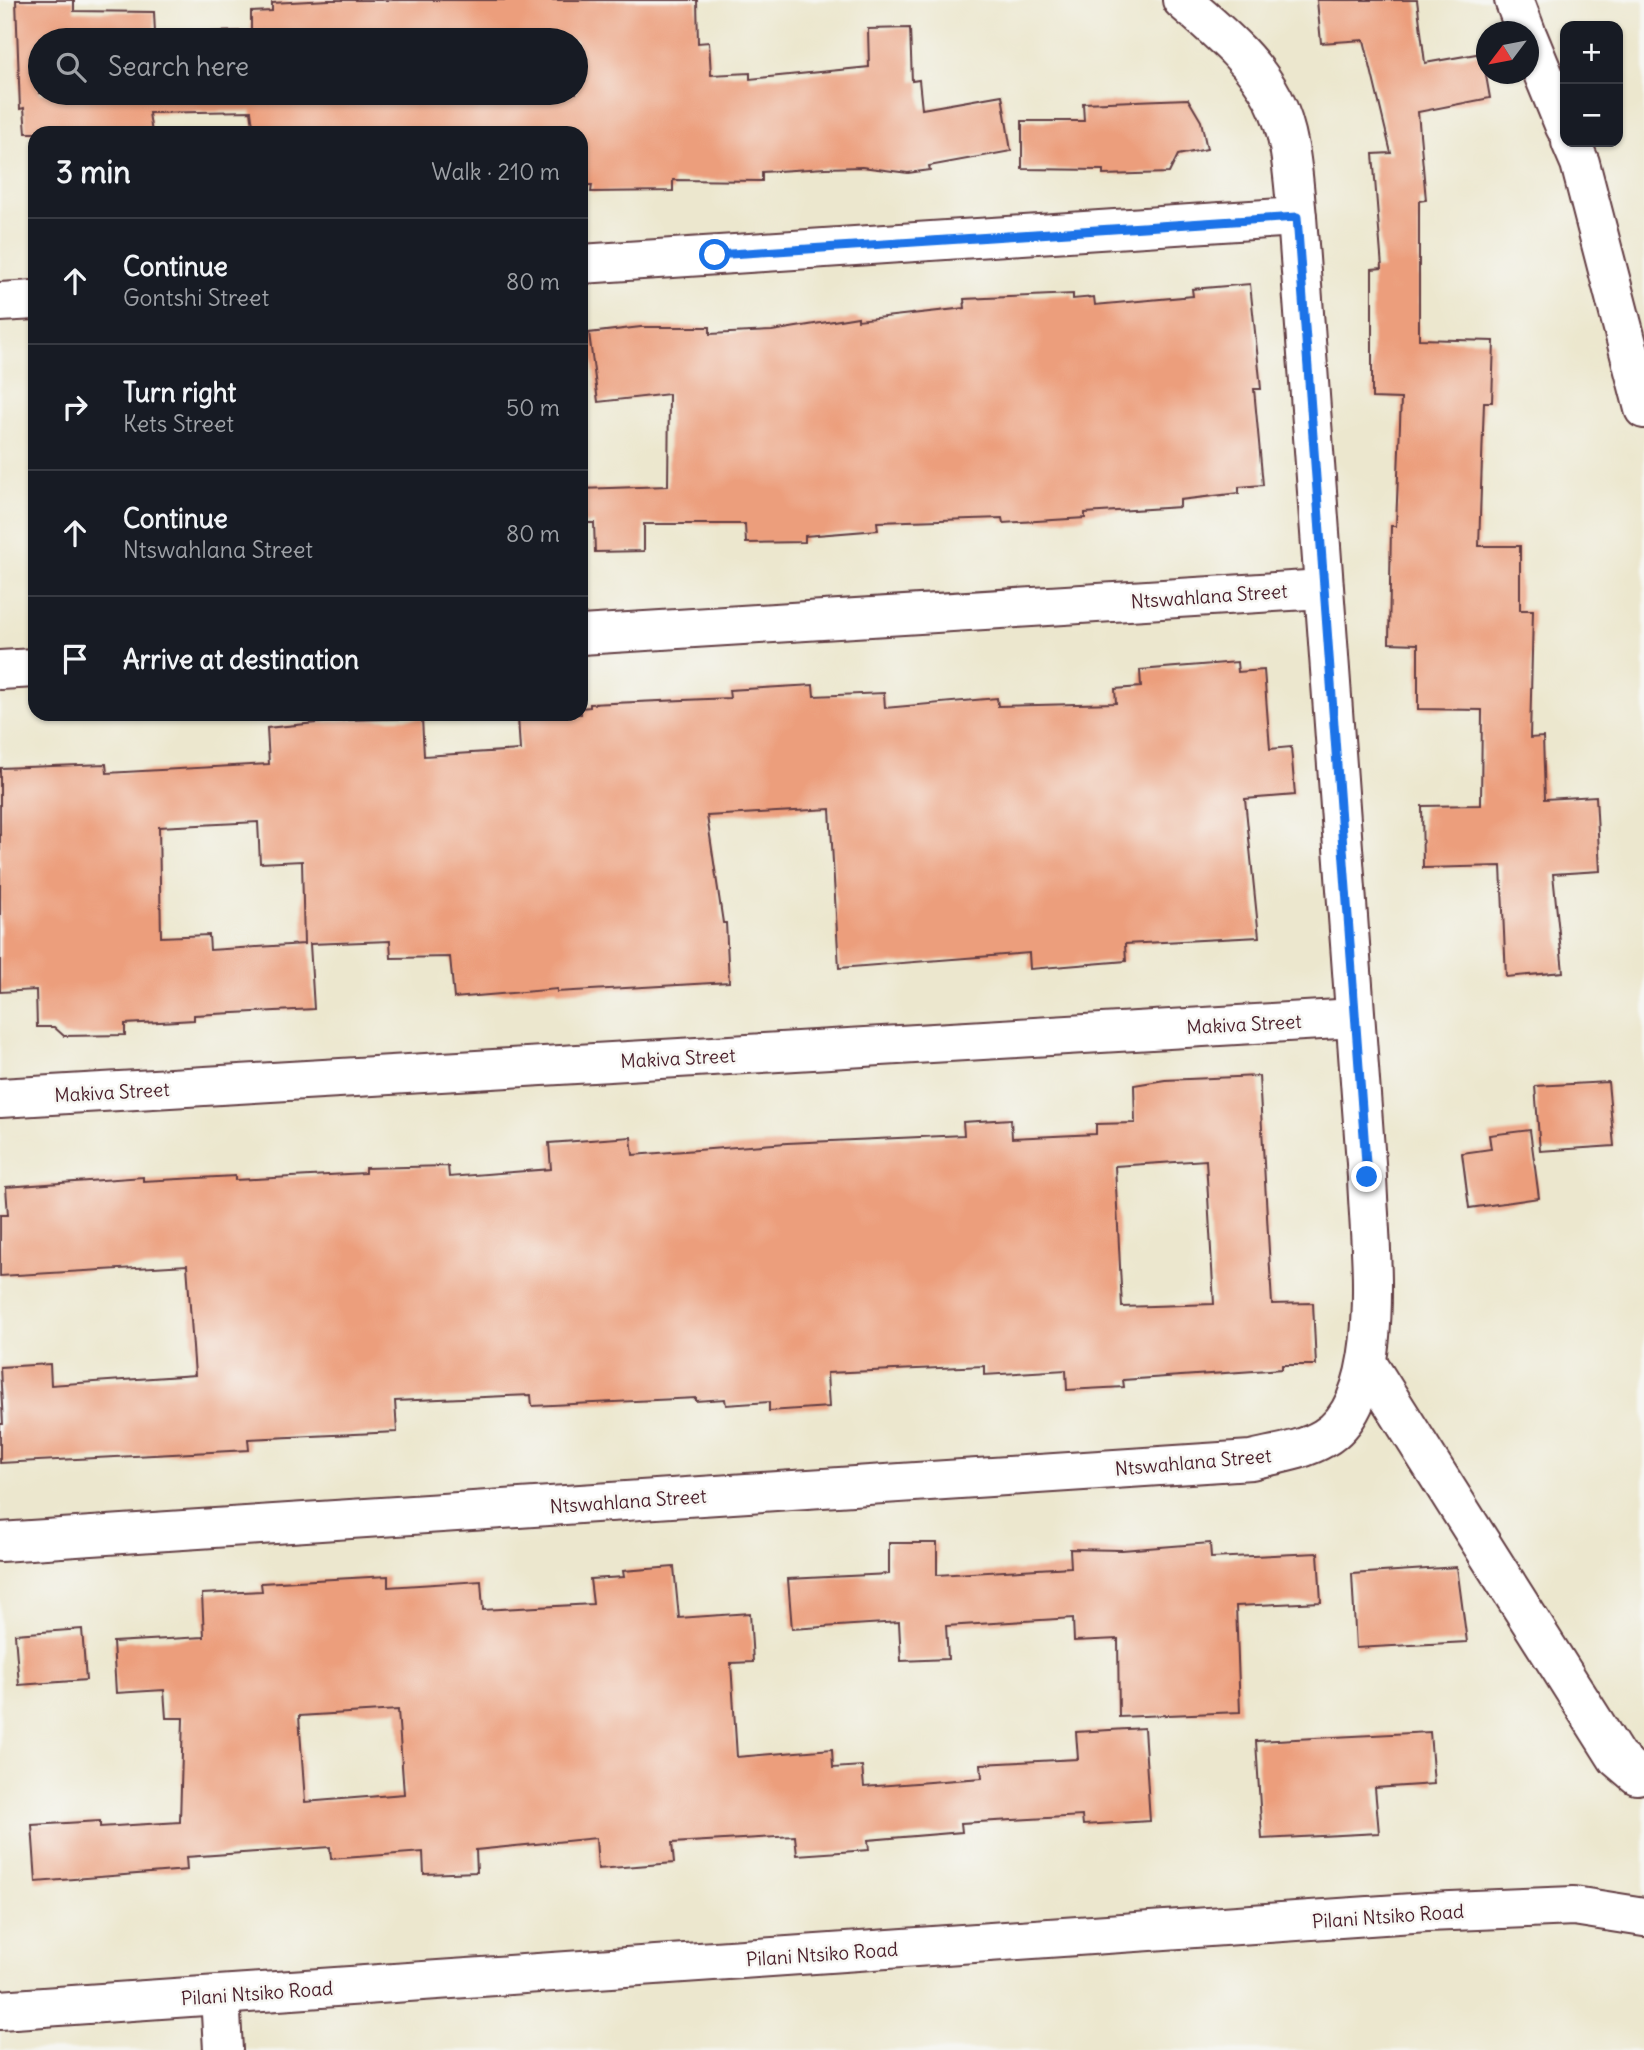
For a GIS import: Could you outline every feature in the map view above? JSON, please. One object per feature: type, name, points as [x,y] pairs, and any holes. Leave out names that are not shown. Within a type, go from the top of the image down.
[{"type":"street","points":[[1182,0],[1230,41],[1253,68],[1275,101],[1288,145],[1297,217],[1322,589]]},
{"type":"street","points":[[1514,0],[1522,21]]},
{"type":"street","points":[[1539,64],[1560,115]]},
{"type":"street","points":[[1573,147],[1580,163],[1644,409]]},
{"type":"street","points":[[588,264],[1297,217]]},
{"type":"street","points":[[0,302],[28,300]]},
{"type":"street","name":"Ntswahlana Street","points":[[0,1542],[1251,1460],[1296,1450],[1325,1437],[1346,1417],[1357,1396],[1367,1363],[1372,1331],[1367,1177],[1322,589],[588,635]]},
{"type":"street","points":[[0,670],[28,668]]},
{"type":"street","name":"Makiva Street","points":[[0,1098],[1355,1018]]},
{"type":"street","points":[[1367,1363],[1617,1759],[1637,1776],[1644,1773]]},
{"type":"street","name":"Pilani Ntsiko Road","points":[[0,2010],[1427,1912],[1574,1906],[1644,1917]]},
{"type":"street","points":[[220,1995],[223,2050]]},
{"type":"building","points":[[16,0],[74,0],[74,11],[154,12],[155,28],[28,28],[28,105],[588,105],[588,28],[251,28],[251,12],[272,11],[272,3],[329,0],[697,0],[698,43],[709,42],[711,75],[750,73],[750,79],[869,67],[868,29],[910,28],[912,81],[919,80],[922,109],[1002,95],[1011,151],[929,166],[930,170],[908,173],[862,167],[825,168],[762,172],[762,181],[673,180],[673,191],[591,192],[592,185],[588,185],[588,126],[253,126],[251,111],[149,113],[151,126],[28,126],[26,133],[24,108],[20,109]]},
{"type":"building","points":[[1317,0],[1417,0],[1425,63],[1476,54],[1476,84],[1488,84],[1490,98],[1418,112],[1426,200],[1419,201],[1419,339],[1494,341],[1492,402],[1484,402],[1479,546],[1520,546],[1520,610],[1533,610],[1530,738],[1543,737],[1545,799],[1596,796],[1600,871],[1553,874],[1563,972],[1506,977],[1501,866],[1423,868],[1422,806],[1481,805],[1482,710],[1418,709],[1418,644],[1389,643],[1391,526],[1396,526],[1401,399],[1372,398],[1372,269],[1382,268],[1373,154],[1391,153],[1364,40],[1321,43]]},
{"type":"building","points":[[1188,99],[1201,121],[1207,149],[1178,155],[1169,173],[1103,175],[1103,170],[1022,169],[1022,121],[1084,121],[1083,103]]},
{"type":"building","points":[[1250,284],[1261,389],[1254,389],[1263,485],[1239,487],[1239,493],[1180,500],[1180,507],[1085,513],[1085,518],[1003,523],[1002,518],[877,522],[878,530],[805,536],[805,542],[746,543],[745,524],[644,524],[644,551],[595,552],[594,523],[588,523],[588,489],[668,486],[669,394],[598,402],[589,333],[641,327],[710,327],[710,334],[772,331],[858,317],[858,320],[965,308],[964,299],[1073,294],[1073,299],[1094,297],[1095,305],[1193,296],[1192,289]]},
{"type":"building","points":[[1237,662],[1238,672],[1264,670],[1270,749],[1291,747],[1295,795],[1245,799],[1259,937],[1125,944],[1126,961],[1030,969],[1029,953],[839,968],[830,809],[707,816],[723,923],[726,923],[729,982],[557,992],[557,989],[454,998],[450,957],[391,958],[390,941],[310,944],[314,1009],[194,1015],[194,1020],[125,1024],[125,1035],[64,1036],[54,1027],[37,1027],[36,990],[0,992],[0,768],[106,764],[107,773],[269,764],[267,728],[336,721],[422,721],[424,756],[520,750],[518,721],[588,721],[590,704],[730,698],[729,690],[813,685],[814,696],[884,693],[885,708],[997,698],[998,706],[1116,703],[1115,689],[1141,687],[1140,670]],"holes":[[[258,822],[260,863],[302,861],[304,944],[210,950],[209,935],[161,937],[159,827]]]},
{"type":"building","points":[[1259,1076],[1272,1304],[1313,1303],[1316,1365],[1282,1365],[1282,1369],[1123,1380],[1124,1387],[1067,1390],[1066,1370],[984,1375],[984,1366],[827,1373],[829,1407],[769,1411],[769,1402],[726,1405],[725,1399],[696,1401],[696,1398],[532,1406],[531,1395],[395,1401],[397,1432],[248,1439],[249,1450],[0,1463],[0,1424],[3,1424],[0,1367],[50,1364],[51,1385],[195,1375],[187,1265],[0,1276],[0,1215],[8,1215],[6,1187],[143,1177],[143,1181],[235,1176],[235,1180],[365,1173],[365,1168],[448,1166],[449,1177],[551,1169],[549,1143],[631,1137],[633,1155],[787,1143],[964,1135],[963,1122],[1011,1119],[1012,1138],[1096,1134],[1096,1124],[1135,1123],[1134,1085],[1165,1080]],"holes":[[[1206,1160],[1214,1304],[1122,1307],[1115,1166]]]},
{"type":"building","points":[[1608,1082],[1614,1146],[1540,1151],[1535,1086]]},
{"type":"building","points":[[1530,1130],[1539,1198],[1469,1208],[1462,1153],[1491,1149],[1489,1135]]},
{"type":"building","points":[[889,1543],[937,1543],[937,1575],[1071,1567],[1070,1549],[1122,1550],[1210,1543],[1211,1558],[1318,1553],[1321,1602],[1236,1606],[1240,1712],[1119,1717],[1118,1639],[1074,1641],[1073,1618],[946,1626],[948,1659],[901,1661],[899,1622],[792,1629],[788,1579],[889,1574]]},
{"type":"building","points":[[674,1567],[679,1618],[750,1613],[753,1662],[731,1663],[737,1757],[832,1749],[833,1768],[862,1766],[864,1787],[982,1778],[981,1764],[1078,1759],[1076,1732],[1144,1728],[1150,1821],[1083,1825],[1082,1816],[961,1823],[962,1832],[868,1840],[869,1850],[797,1855],[795,1836],[672,1843],[674,1863],[598,1869],[596,1838],[476,1850],[477,1872],[424,1874],[423,1852],[331,1859],[330,1847],[186,1857],[187,1870],[36,1882],[32,1825],[100,1821],[100,1827],[180,1822],[183,1718],[166,1718],[164,1690],[116,1693],[113,1642],[204,1637],[202,1594],[262,1591],[261,1583],[388,1576],[388,1587],[481,1581],[483,1610],[593,1604],[590,1579],[624,1577],[623,1571]],"holes":[[[398,1710],[404,1794],[305,1802],[299,1716]]]},
{"type":"building","points":[[1457,1567],[1467,1642],[1356,1648],[1352,1574]]},
{"type":"building","points":[[82,1629],[86,1680],[19,1685],[15,1634]]},
{"type":"building","points":[[1430,1732],[1434,1784],[1375,1788],[1379,1833],[1262,1839],[1256,1741]]},
{"type":"route","points":[[715,255],[1297,217],[1322,589],[1367,1177]]}]
